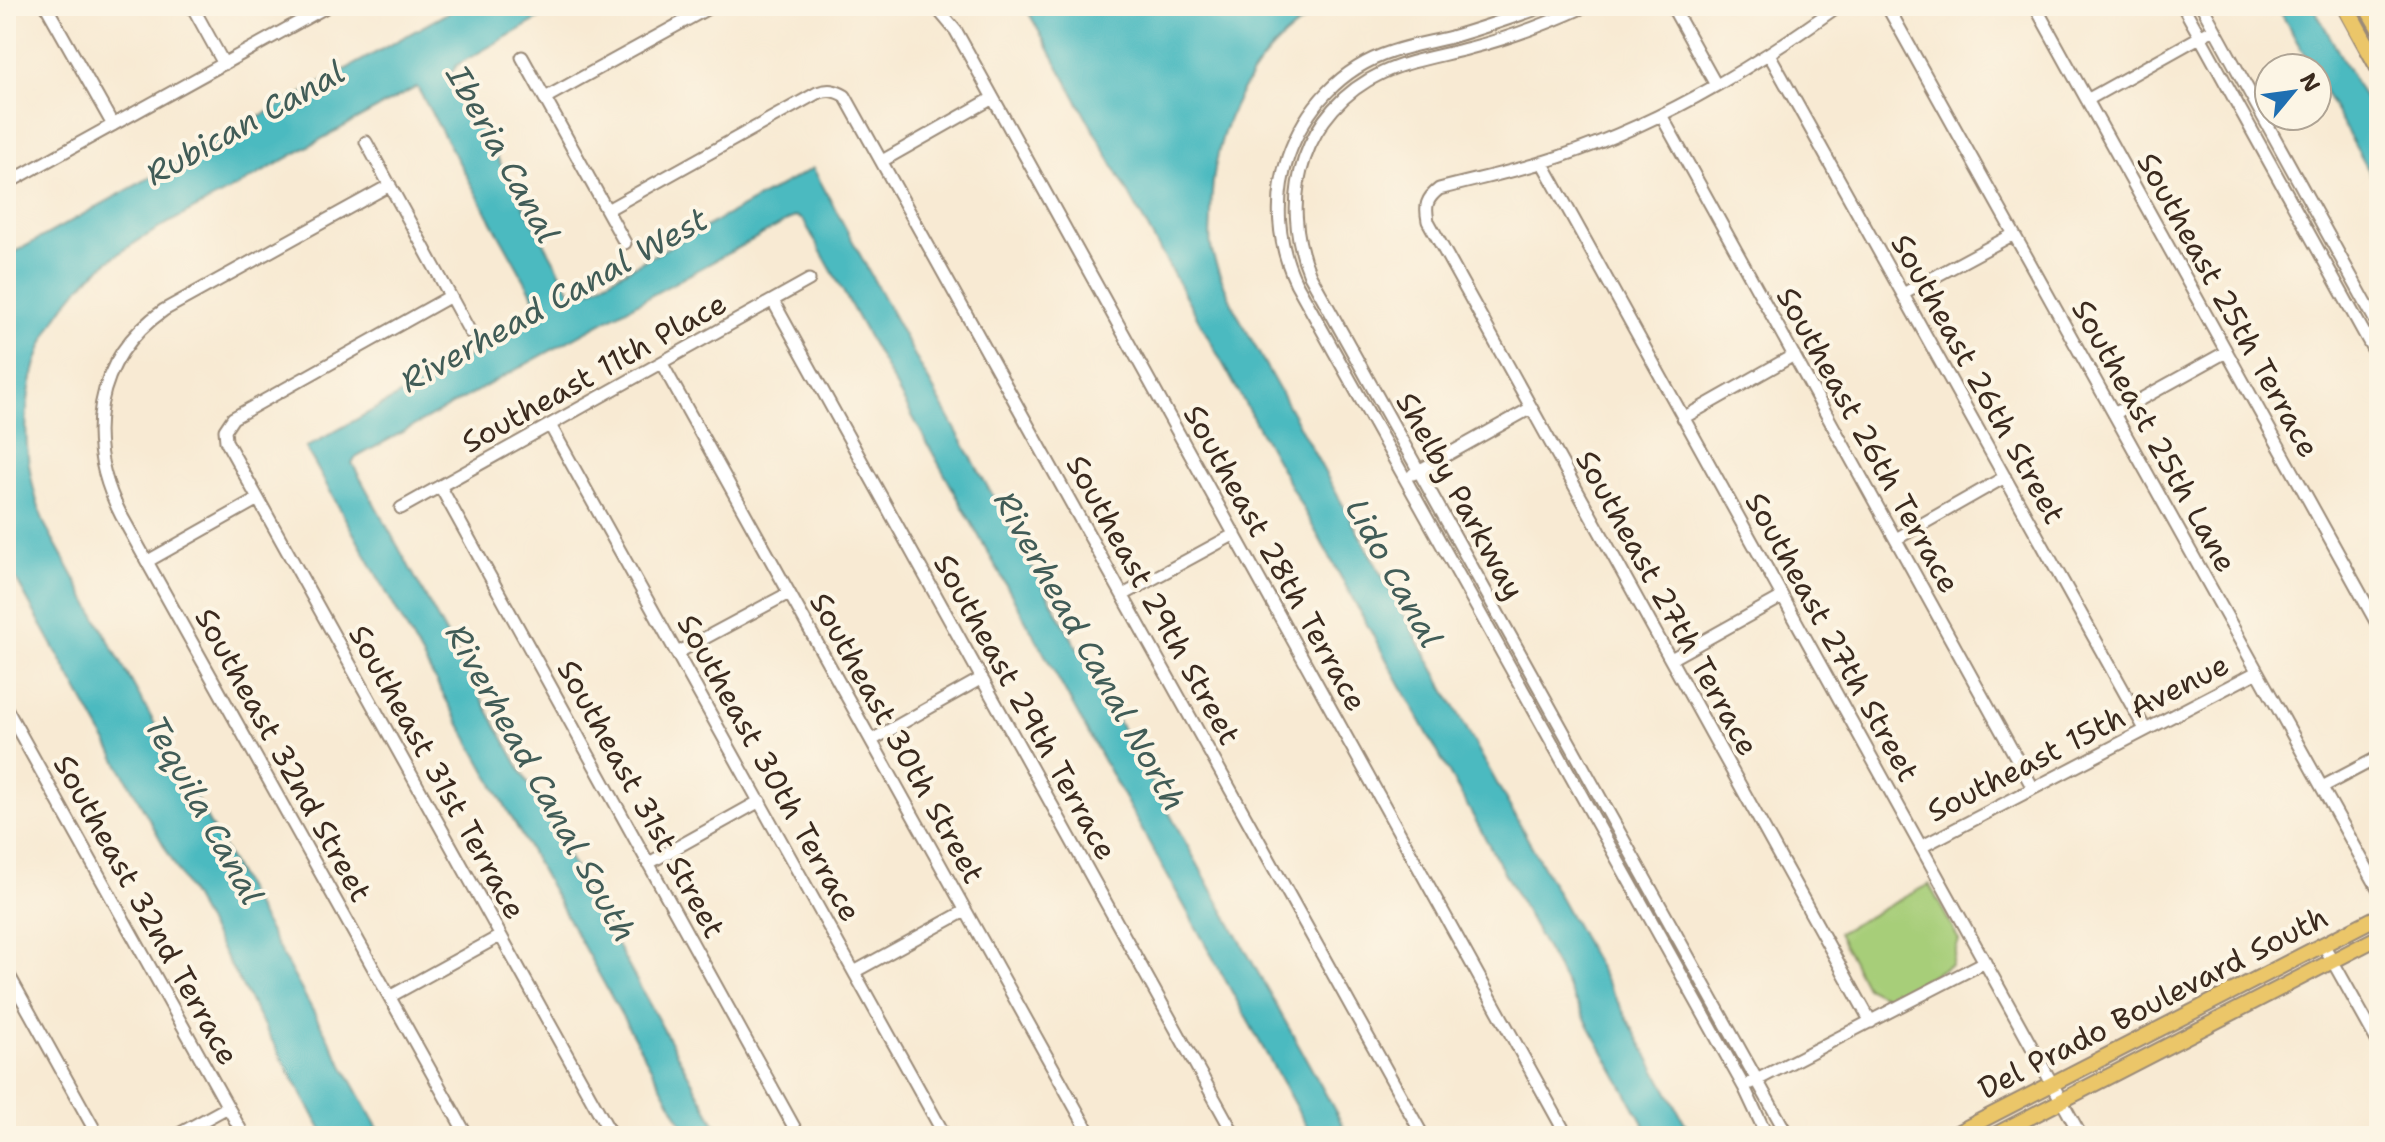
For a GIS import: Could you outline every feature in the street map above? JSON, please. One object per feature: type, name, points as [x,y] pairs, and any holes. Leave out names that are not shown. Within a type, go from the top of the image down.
[{"type":"highway","points":[[2345,6],[2379,68]]},
{"type":"highway","points":[[2367,6],[2379,27]]},
{"type":"main road","name":"Del Prado Boulevard South","points":[[1951,1136],[2379,916]]},
{"type":"main road","name":"Del Prado Boulevard South","points":[[1993,1136],[2379,937]]},
{"type":"street","points":[[46,6],[113,125]]},
{"type":"street","points":[[192,6],[224,64]]},
{"type":"street","points":[[6,184],[328,6]]},
{"type":"street","points":[[545,98],[712,6]]},
{"type":"street","name":"Southeast 28th Terrace","points":[[935,6],[956,31],[1567,1136]]},
{"type":"street","name":"Shelby Parkway","points":[[1545,6],[1499,23],[1376,58],[1354,69],[1326,93],[1298,132],[1285,166],[1280,189],[1281,235],[1296,283],[1744,1087],[1767,1136]]},
{"type":"street","name":"Shelby Parkway","points":[[1586,6],[1514,35],[1395,67],[1370,79],[1338,104],[1310,141],[1297,186],[1298,238],[1310,275],[1788,1136]]},
{"type":"street","points":[[1672,6],[1716,85]]},
{"type":"street","points":[[1542,162],[1661,115],[1769,54],[1838,6]]},
{"type":"street","name":"Southeast 25th Lane","points":[[1887,6],[2379,890]]},
{"type":"street","name":"Southeast 25th Terrace","points":[[2035,6],[2379,627]]},
{"type":"street","points":[[2183,6],[2379,360]]},
{"type":"street","points":[[2202,6],[2379,327]]},
{"type":"street","points":[[2087,100],[2214,29]]},
{"type":"street","name":"Southeast 26th Street","points":[[1769,54],[2145,729]]},
{"type":"street","points":[[522,57],[625,243]]},
{"type":"street","name":"Southeast 29th Street","points":[[607,210],[817,93],[837,91],[845,96],[1423,1136]]},
{"type":"street","points":[[882,161],[993,98]]},
{"type":"street","name":"Southeast 26th Terrace","points":[[1661,115],[2033,788]]},
{"type":"street","points":[[366,142],[470,332]]},
{"type":"street","name":"Southeast 27th Terrace","points":[[1542,162],[1439,189],[1430,196],[1426,207],[1428,221],[1871,1022]]},
{"type":"street","name":"Southeast 27th Street","points":[[1542,162],[2081,1136]]},
{"type":"street","name":"Southeast 32nd Street","points":[[390,185],[153,317],[121,354],[106,386],[100,414],[101,464],[115,503],[467,1136]]},
{"type":"street","points":[[1903,294],[2014,234]]},
{"type":"street","points":[[1296,283],[1310,275]]},
{"type":"street","name":"Southeast 11th Place","points":[[401,508],[809,280]]},
{"type":"street","name":"Southeast 31st Terrace","points":[[449,297],[233,418],[225,430],[226,441],[612,1136]]},
{"type":"street","name":"Southeast 29th Terrace","points":[[773,301],[1235,1136]]},
{"type":"street","points":[[2114,414],[2226,352]]},
{"type":"street","points":[[1683,418],[1794,355]]},
{"type":"street","name":"Southeast 30th Street","points":[[662,364],[1091,1136]]},
{"type":"street","points":[[1405,479],[1531,408]]},
{"type":"street","name":"Southeast 30th Terrace","points":[[550,425],[945,1136]]},
{"type":"street","points":[[1896,539],[2005,477]]},
{"type":"street","name":"Southeast 31st Street","points":[[440,486],[799,1136]]},
{"type":"street","points":[[148,561],[258,499]]},
{"type":"street","points":[[1123,595],[1235,534]]},
{"type":"street","points":[[677,653],[789,593]]},
{"type":"street","points":[[1671,659],[1782,597]]},
{"type":"street","name":"Southeast 15th Avenue","points":[[1921,847],[2257,672]]},
{"type":"street","points":[[872,740],[982,678]]},
{"type":"street","name":"Southeast 32nd Terrace","points":[[6,708],[244,1136]]},
{"type":"street","points":[[2322,787],[2379,757]]},
{"type":"street","points":[[649,863],[760,801]]},
{"type":"street","points":[[854,972],[965,911]]},
{"type":"street","points":[[391,996],[500,936]]},
{"type":"street","points":[[2323,944],[2379,1044]]},
{"type":"street","points":[[1744,1087],[1985,962]]},
{"type":"street","points":[[6,970],[98,1136]]},
{"type":"street","points":[[6,997],[17,991]]},
{"type":"street","points":[[175,1136],[228,1107]]},
{"type":"green space","points":[[1929,884],[1959,940],[1951,965],[1888,998],[1866,987],[1838,933]]},
{"type":"water","name":"Riverhead Canal West","points":[[460,6],[561,6],[457,65],[451,74],[573,295],[583,294],[813,168],[1349,1136],[1312,1136],[804,221],[796,216],[355,458],[352,463],[722,1136],[689,1136],[306,448],[540,316],[539,306],[417,87],[169,223],[105,264],[77,290],[56,319],[41,350],[31,383],[27,417],[33,488],[44,523],[382,1136],[325,1136],[6,561],[6,257]]},
{"type":"water","points":[[1025,6],[1329,6],[1301,23],[1277,44],[1240,94],[1218,153],[1213,184],[1210,239],[1215,263],[1235,310],[1692,1136],[1650,1136]]},
{"type":"water","points":[[2277,6],[2313,6],[2379,125],[2379,189],[2333,107],[2333,52],[2303,52]]},
{"type":"water label","name":"Rubican Canal","points":[[245,123]]},
{"type":"water label","name":"Iberia Canal","points":[[503,154]]},
{"type":"water label","name":"Lido Canal","points":[[1394,573]]},
{"type":"water label","name":"Riverhead Canal North","points":[[1090,651]]},
{"type":"water label","name":"Riverhead Canal South","points":[[541,783]]},
{"type":"water label","name":"Tequila Canal","points":[[204,810]]}]
